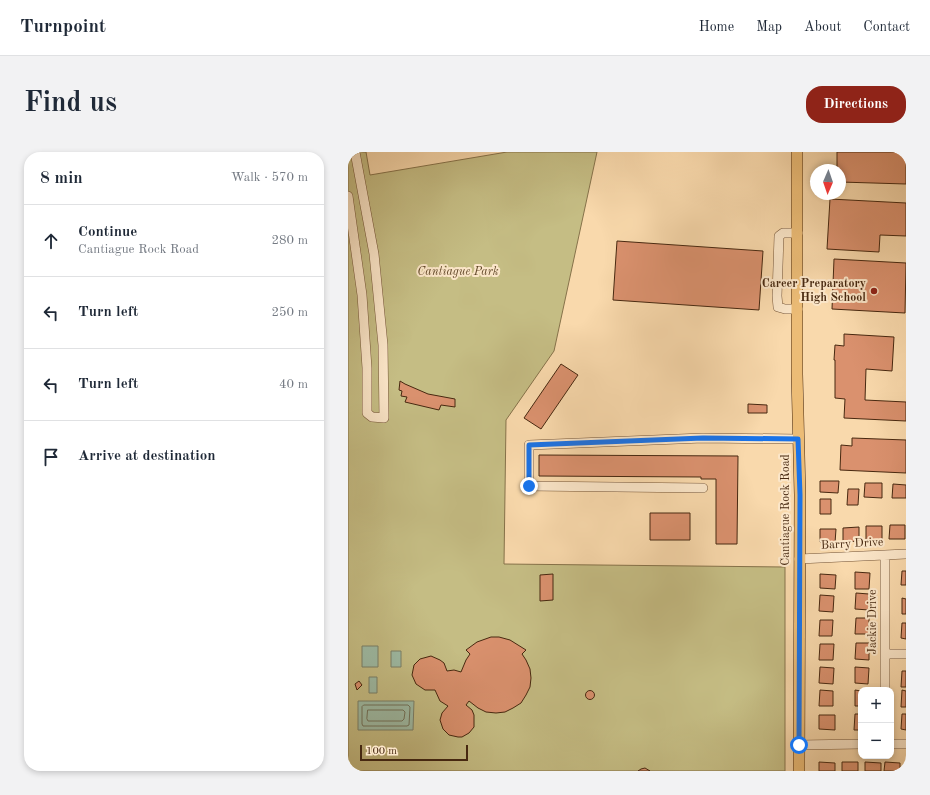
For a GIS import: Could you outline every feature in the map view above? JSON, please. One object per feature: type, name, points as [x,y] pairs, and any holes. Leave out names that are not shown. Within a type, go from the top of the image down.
[{"type":"main road","name":"Cantiague Rock Road","points":[[797,152],[799,771]]},
{"type":"street","points":[[348,196],[362,295],[367,368],[367,413],[372,417],[384,418],[383,345],[374,254],[353,155]]},
{"type":"street","points":[[798,233],[783,233],[779,236],[777,296],[778,307],[785,309],[798,309]]},
{"type":"street","points":[[703,488],[529,486],[529,445],[703,438],[798,439]]},
{"type":"street","name":"Barry Drive","points":[[799,559],[906,554]]},
{"type":"street","name":"Jackie Drive","points":[[885,555],[885,687]]},
{"type":"street","points":[[885,654],[906,654]]},
{"type":"street","points":[[799,745],[858,744]]},
{"type":"street","points":[[894,744],[906,744]]},
{"type":"green space","name":"Cantiague Park","points":[[348,152],[366,152],[370,175],[507,152],[597,152],[554,351],[506,420],[504,564],[785,567],[785,771],[348,771]]},
{"type":"water","points":[[362,646],[378,646],[378,667],[362,667]]},
{"type":"water","points":[[391,651],[401,651],[401,667],[391,667]]},
{"type":"water","points":[[369,677],[377,677],[377,693],[369,693]]},
{"type":"water","points":[[358,701],[414,701],[413,730],[358,730]]},
{"type":"building","points":[[837,152],[906,152],[906,184],[846,182],[846,164],[837,164]]},
{"type":"building","points":[[830,200],[906,203],[906,236],[880,235],[879,252],[827,249]]},
{"type":"building","points":[[617,241],[763,251],[759,310],[613,300]]},
{"type":"building","points":[[834,259],[906,263],[905,313],[832,309]]},
{"type":"building","points":[[844,334],[894,337],[892,371],[866,369],[865,400],[906,402],[906,421],[844,418],[845,399],[835,398],[834,360],[835,345],[844,346]]},
{"type":"building","points":[[561,364],[578,375],[541,429],[524,418]]},
{"type":"building","points":[[400,381],[428,394],[455,399],[455,407],[441,405],[439,410],[405,402],[407,397],[401,396],[402,391],[399,390]]},
{"type":"building","points":[[748,404],[767,405],[767,413],[748,413]]},
{"type":"building","points":[[852,438],[906,440],[906,473],[840,470],[841,445],[852,446]]},
{"type":"building","points":[[539,455],[738,456],[737,544],[716,544],[716,479],[701,479],[701,477],[539,476]]},
{"type":"building","points":[[820,481],[839,481],[838,493],[820,492]]},
{"type":"building","points":[[865,483],[882,483],[882,498],[864,497]]},
{"type":"building","points":[[893,484],[906,485],[906,498],[892,498]]},
{"type":"building","points":[[848,489],[859,489],[858,505],[847,505]]},
{"type":"building","points":[[820,499],[831,499],[831,514],[820,514]]},
{"type":"building","points":[[650,513],[690,513],[690,540],[650,540]]},
{"type":"building","points":[[890,525],[905,525],[905,539],[889,539]]},
{"type":"building","points":[[866,526],[882,526],[882,540],[866,540]]},
{"type":"building","points":[[859,527],[859,541],[843,542],[843,528]]},
{"type":"building","points":[[820,529],[836,529],[835,543],[820,542]]},
{"type":"building","points":[[902,571],[906,571],[906,585],[901,585]]},
{"type":"building","points":[[855,572],[870,573],[869,589],[855,589]]},
{"type":"building","points":[[553,574],[553,600],[540,601],[540,575]]},
{"type":"building","points":[[820,574],[836,575],[835,589],[820,588]]},
{"type":"building","points":[[856,593],[869,594],[869,610],[855,609]]},
{"type":"building","points":[[820,595],[834,596],[833,612],[819,611]]},
{"type":"building","points":[[902,598],[906,599],[906,614],[902,614]]},
{"type":"building","points":[[856,618],[869,618],[869,634],[855,634]]},
{"type":"building","points":[[820,620],[833,620],[832,636],[819,636]]},
{"type":"building","points":[[902,623],[906,623],[906,639],[901,638]]},
{"type":"building","points":[[491,637],[499,637],[510,640],[526,650],[522,654],[530,669],[530,687],[521,703],[505,712],[486,712],[469,701],[466,705],[472,710],[474,715],[474,727],[469,733],[462,737],[449,735],[443,729],[440,720],[442,713],[448,706],[440,701],[435,690],[425,690],[416,684],[412,675],[414,665],[420,659],[431,656],[444,663],[447,671],[454,670],[461,672],[470,654],[466,650],[477,642]]},
{"type":"building","points":[[856,643],[869,643],[869,660],[855,659]]},
{"type":"building","points":[[820,644],[834,644],[833,660],[819,660]]},
{"type":"building","points":[[820,667],[834,668],[833,684],[819,683]]},
{"type":"building","points":[[855,667],[869,668],[868,684],[855,683]]},
{"type":"building","points":[[902,671],[906,671],[906,687],[901,687]]},
{"type":"building","points":[[359,681],[362,685],[357,690],[355,684]]},
{"type":"building","points":[[590,690],[595,695],[590,700],[585,695]]},
{"type":"building","points":[[820,690],[833,691],[833,706],[819,706]]},
{"type":"building","points":[[855,690],[858,690],[858,706],[855,706]]},
{"type":"building","points":[[902,690],[906,691],[906,707],[901,707]]},
{"type":"building","points":[[855,714],[858,714],[858,730],[854,730]]},
{"type":"building","points":[[902,714],[906,714],[906,730],[901,729]]},
{"type":"building","points":[[819,715],[835,715],[835,730],[819,729]]},
{"type":"building","points":[[819,762],[835,763],[835,771],[819,771]]},
{"type":"building","points":[[842,762],[858,762],[858,771],[842,771]]},
{"type":"building","points":[[865,762],[881,763],[881,771],[865,771]]},
{"type":"building","points":[[885,762],[900,763],[900,771],[884,771]]},
{"type":"building","points":[[645,768],[650,771],[638,771],[641,769]]},
{"type":"place","name":"Career Preparatory High School","points":[[874,291]]},
{"type":"route","points":[[529,486],[529,445],[703,438],[798,439],[800,495],[799,745]]}]
